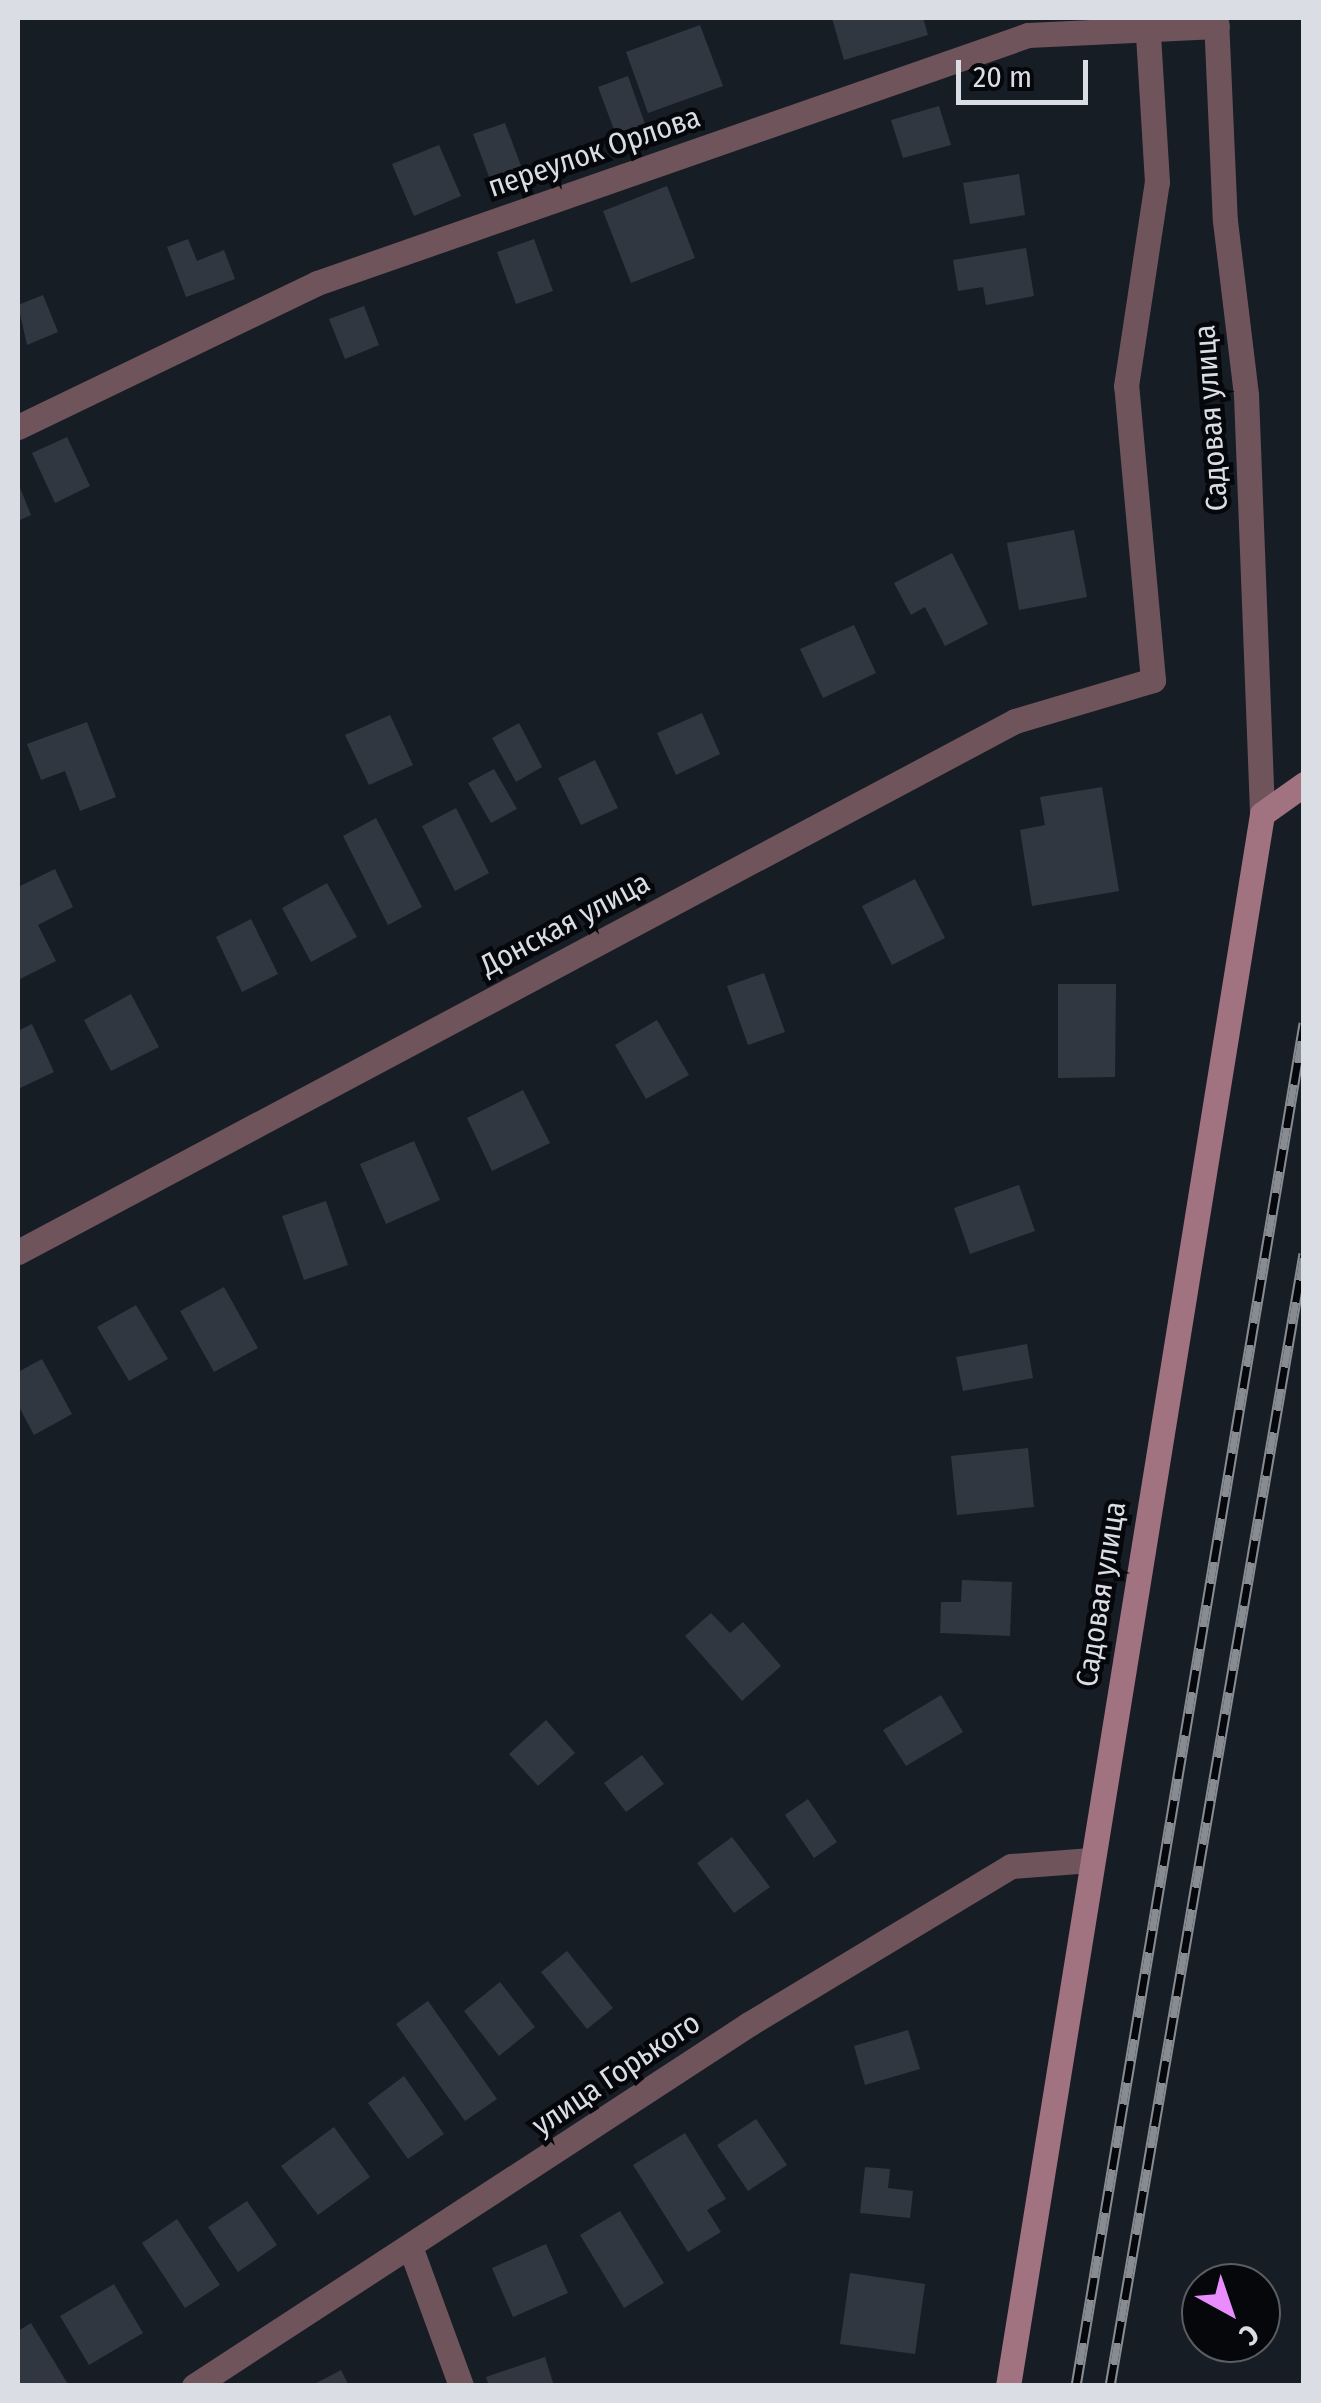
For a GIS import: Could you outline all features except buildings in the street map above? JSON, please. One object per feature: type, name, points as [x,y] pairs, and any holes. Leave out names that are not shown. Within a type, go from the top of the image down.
[{"type":"street","name":"переулок Орлова","points":[[18,427],[317,282],[1028,36],[1148,24],[1217,22]]},
{"type":"street","name":"Садовая улица","points":[[1008,2386],[1262,814],[1246,396],[1225,220],[1217,22]]},
{"type":"street","name":"Донская улица","points":[[18,1252],[1016,721],[1153,680],[1126,386],[1157,182],[1148,24]]},
{"type":"street","points":[[1262,814],[1304,784]]},
{"type":"street","name":"улица Горького","points":[[194,2386],[411,2250],[749,2024],[1011,1866],[1091,1860]]},
{"type":"street","points":[[411,2250],[461,2386]]},
{"type":"railway","points":[[1076,2386],[1304,1023]]},
{"type":"railway","points":[[1110,2386],[1304,1253]]}]
